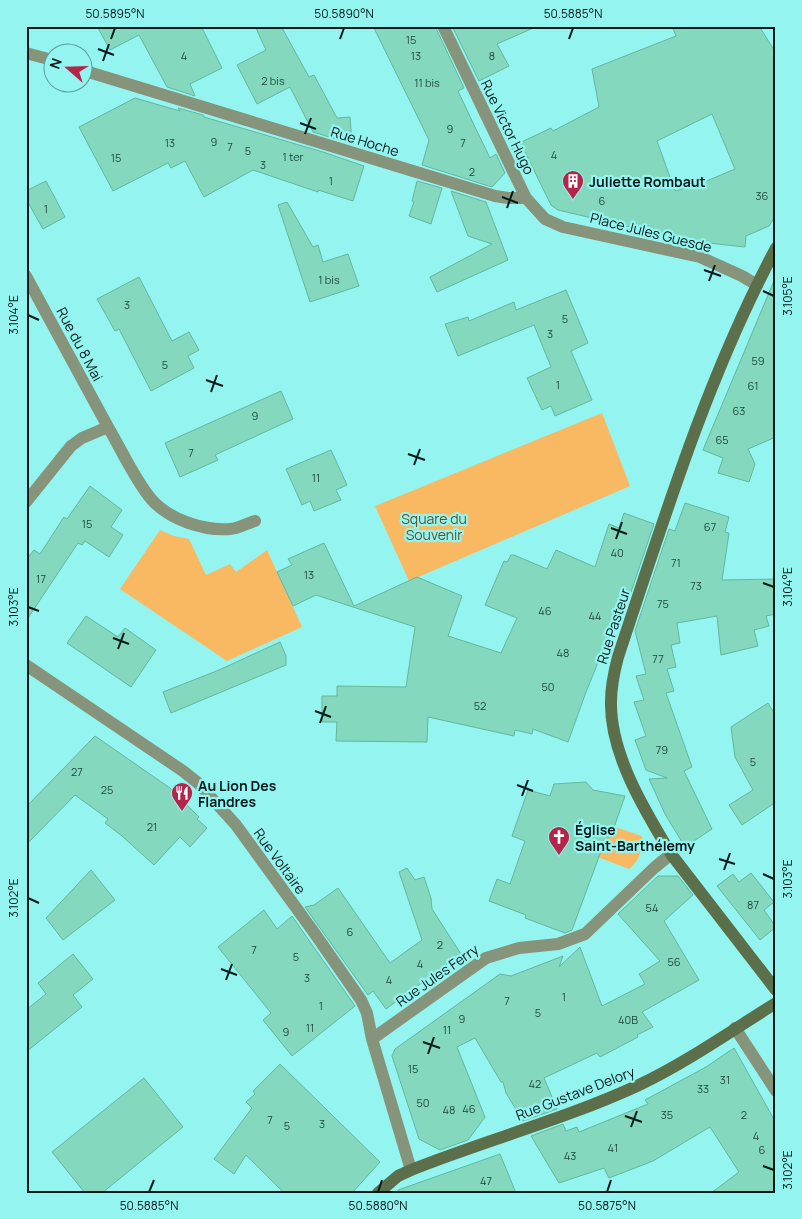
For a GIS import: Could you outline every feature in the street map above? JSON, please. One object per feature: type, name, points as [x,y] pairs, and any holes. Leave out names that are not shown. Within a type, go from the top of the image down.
[{"type":"street","name":"Rue Victor Hugo","points":[[443,26],[526,198],[545,219],[563,226]]},
{"type":"street","points":[[26,52],[42,57]]},
{"type":"street","name":"Rue Hoche","points":[[92,73],[495,196],[526,198]]},
{"type":"street","name":"Place Jules Guesde","points":[[563,226],[700,257],[757,285]]},
{"type":"street","name":"Rue Pasteur","points":[[776,248],[757,285],[702,416],[649,564],[614,672],[610,703],[615,735],[627,772],[671,854],[776,990]]},
{"type":"street","name":"Rue du 8 Mai","points":[[26,276],[108,428],[153,500],[169,513],[200,526],[231,529],[255,521]]},
{"type":"street","points":[[26,502],[71,446],[82,438],[108,428]]},
{"type":"street","name":"Rue Voltaire","points":[[26,665],[166,759],[198,783],[241,832],[313,931],[367,1013],[372,1039],[411,1170]]},
{"type":"street","name":"Rue Jules Ferry","points":[[372,1039],[486,958],[519,948],[558,944],[585,934],[671,854]]},
{"type":"street","name":"Rue Gustave Delory","points":[[378,1193],[398,1176],[411,1170],[618,1094],[683,1061],[776,1002]]},
{"type":"street","points":[[735,1028],[776,1091]]},
{"type":"green space","name":"Square du Souvenir","points":[[602,413],[630,486],[409,581],[375,506]]},
{"type":"green space","points":[[160,530],[174,536],[189,539],[206,575],[230,564],[236,572],[267,550],[302,627],[227,661],[120,589]]},
{"type":"green space","points":[[612,826],[642,836],[640,855],[629,869],[595,856]]},
{"type":"building","points":[[97,26],[201,26],[222,68],[190,84],[195,96],[167,87],[139,35],[110,50]]},
{"type":"building","points":[[255,26],[281,26],[309,77],[314,75],[337,118],[350,117],[352,144],[313,132],[290,87],[257,104],[237,65],[266,50]]},
{"type":"building","points":[[373,26],[435,26],[464,88],[458,91],[474,125],[490,158],[496,154],[505,173],[492,187],[422,165],[429,140]]},
{"type":"building","points":[[452,26],[538,26],[497,44],[509,66],[479,81]]},
{"type":"building","points":[[672,26],[759,26],[776,53],[776,215],[769,226],[746,236],[745,247],[690,241],[558,210],[551,205],[525,152],[517,160],[511,147],[551,128],[553,131],[599,107],[592,69],[676,36]],"holes":[[[712,114],[735,169],[675,191],[657,141]]]},
{"type":"building","points":[[135,98],[180,111],[178,108],[203,115],[204,117],[364,166],[353,201],[318,190],[318,192],[253,170],[204,197],[185,161],[171,168],[168,163],[113,191],[79,127]]},
{"type":"building","points":[[46,181],[65,217],[43,229],[26,199],[26,191]]},
{"type":"building","points":[[417,181],[442,188],[431,224],[409,216],[414,202],[412,201]]},
{"type":"building","points":[[451,191],[486,202],[508,260],[437,292],[430,277],[492,244],[468,236]]},
{"type":"building","points":[[287,202],[313,247],[318,245],[323,262],[348,254],[359,286],[310,302],[278,205]]},
{"type":"building","points":[[776,276],[776,437],[748,449],[755,464],[749,482],[718,473],[723,458],[703,450]]},
{"type":"building","points":[[139,277],[172,341],[189,332],[199,350],[188,356],[194,368],[151,391],[119,329],[115,331],[97,299]]},
{"type":"building","points":[[566,290],[588,343],[571,351],[592,400],[555,416],[551,406],[542,410],[527,378],[551,367],[534,325],[458,356],[445,324],[468,317],[469,321],[514,302],[516,310]]},
{"type":"building","points":[[281,391],[293,419],[215,455],[218,460],[180,477],[165,443]]},
{"type":"building","points":[[331,450],[347,485],[336,490],[341,500],[314,511],[310,501],[302,505],[286,469]]},
{"type":"building","points":[[90,486],[122,510],[111,527],[123,535],[109,557],[85,541],[82,545],[78,543],[26,621],[26,560],[34,550],[40,554],[64,517],[67,519]]},
{"type":"building","points":[[685,503],[729,517],[725,532],[729,533],[722,580],[776,579],[776,614],[766,616],[769,626],[754,630],[758,646],[721,655],[717,616],[677,623],[680,643],[671,645],[676,667],[667,669],[674,691],[666,693],[692,767],[684,771],[712,829],[685,847],[665,814],[649,779],[667,778],[646,770],[635,740],[646,736],[634,702],[644,700],[636,676],[646,674],[635,631],[669,529],[675,531]]},
{"type":"building","points":[[624,513],[654,524],[628,601],[626,594],[568,742],[533,729],[532,734],[515,730],[514,736],[428,717],[427,742],[336,741],[337,722],[322,722],[322,696],[337,696],[337,686],[406,687],[415,627],[316,595],[293,606],[277,572],[292,565],[288,559],[324,543],[354,606],[417,577],[462,596],[448,636],[501,653],[517,618],[485,605],[504,561],[507,562],[511,555],[514,555],[547,569],[556,550],[595,567],[609,524],[619,528]]},
{"type":"building","points":[[86,616],[118,637],[125,628],[156,650],[131,687],[67,643]]},
{"type":"building","points":[[280,642],[286,656],[286,665],[171,713],[163,692],[219,670]]},
{"type":"building","points":[[768,703],[776,716],[776,802],[742,825],[729,805],[753,790],[735,757],[731,727]]},
{"type":"building","points":[[95,736],[170,788],[199,817],[197,819],[207,828],[190,847],[180,837],[154,865],[105,823],[108,819],[75,795],[26,845],[26,807]]},
{"type":"building","name":"Église Saint-Barthélemy","points":[[586,782],[593,790],[625,796],[612,833],[604,843],[572,930],[565,933],[525,918],[526,915],[489,901],[497,879],[510,884],[525,841],[512,836],[528,790],[550,796],[554,784]]},
{"type":"building","points":[[407,868],[415,880],[424,877],[431,898],[432,909],[461,954],[386,1009],[373,991],[368,995],[305,907],[314,905],[338,888],[390,963],[422,940],[399,872]]},
{"type":"building","points":[[91,870],[115,900],[63,940],[46,918]]},
{"type":"building","points":[[751,873],[774,902],[764,910],[776,927],[760,940],[717,886],[733,874],[739,882]]},
{"type":"building","points":[[658,876],[678,876],[693,895],[664,921],[699,980],[642,1012],[653,1027],[637,1035],[638,1037],[600,1057],[597,1053],[544,1078],[557,1109],[523,1121],[506,1093],[503,1082],[501,1082],[475,1038],[457,1047],[485,1117],[468,1140],[440,1150],[419,1139],[392,1056],[395,1049],[500,974],[511,976],[563,956],[559,967],[580,947],[602,1006],[645,984],[639,974],[660,961],[618,914]]},
{"type":"building","points":[[264,910],[277,929],[292,916],[355,1006],[292,1056],[263,1020],[271,1013],[218,947]]},
{"type":"building","points":[[73,954],[93,979],[73,995],[82,1007],[26,1052],[26,1010],[46,994],[38,983]]},
{"type":"building","points":[[734,1048],[776,1123],[776,1193],[711,1193],[739,1172],[710,1127],[653,1161],[609,1178],[604,1168],[559,1183],[531,1136],[563,1124],[566,1131],[577,1127],[579,1132],[648,1104],[645,1100],[706,1067]]},
{"type":"building","points":[[280,1064],[380,1162],[352,1193],[284,1193],[246,1155],[234,1174],[214,1159],[252,1108],[246,1102],[255,1094],[253,1091]]},
{"type":"building","points":[[144,1078],[183,1127],[102,1193],[85,1193],[52,1152]]},
{"type":"building","points":[[500,1154],[516,1193],[399,1193],[398,1190]]},
{"type":"place","name":"Juliette Rombaut","points":[[573,200]]},
{"type":"place","name":"Au Lion Des Flandres","points":[[182,812]]},
{"type":"place","name":"Église Saint-Barthélemy","points":[[559,856]]}]
